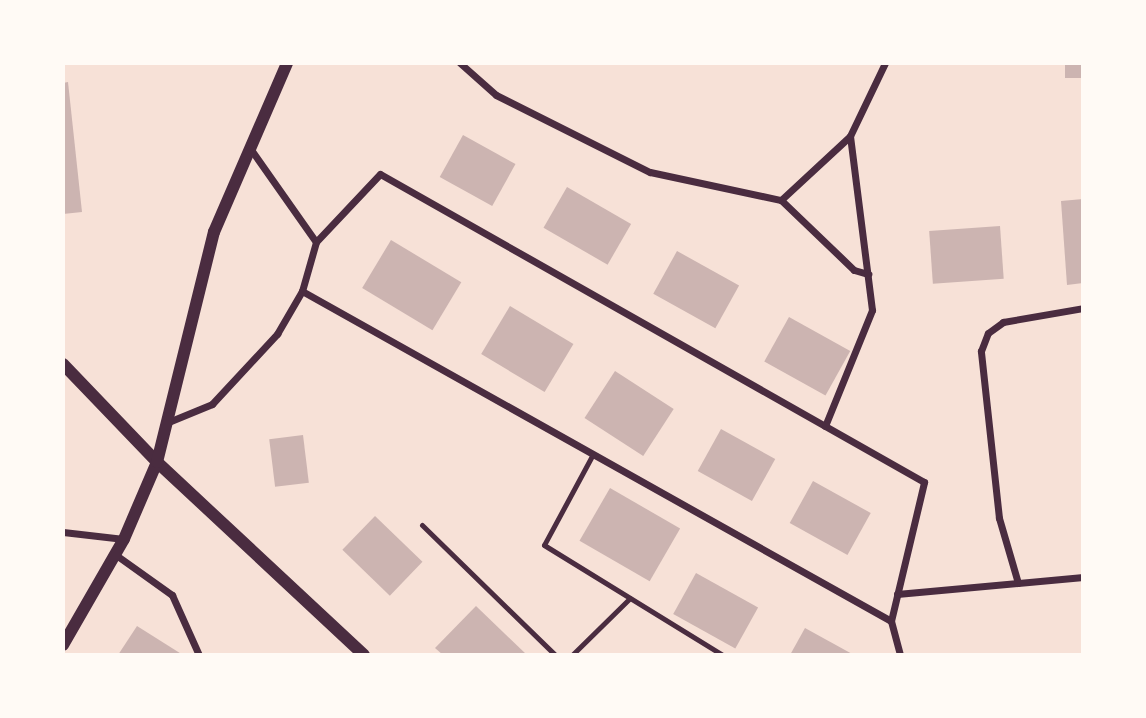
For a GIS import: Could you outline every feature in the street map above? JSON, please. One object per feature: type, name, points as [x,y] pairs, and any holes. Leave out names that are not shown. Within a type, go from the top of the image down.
[{"type":"street","points":[[63,645],[116,555],[157,462],[214,232],[252,152],[286,63]]},
{"type":"street","points":[[460,63],[496,96],[650,172],[781,200],[854,270],[867,274]]},
{"type":"street","points":[[781,200],[850,136],[886,63]]},
{"type":"street","points":[[825,426],[872,310],[850,136]]},
{"type":"street","points":[[252,152],[316,242]]},
{"type":"street","points":[[165,424],[212,404],[277,334],[302,292],[316,242],[380,174],[924,482],[891,621],[900,655]]},
{"type":"street","points":[[302,292],[891,621]]},
{"type":"street","points":[[1018,583],[999,519],[981,351],[988,333],[1003,322],[1083,308]]},
{"type":"street","points":[[63,364],[157,462],[364,655]]},
{"type":"street","points":[[63,532],[124,539]]},
{"type":"street","points":[[116,555],[172,595],[199,655]]},
{"type":"street","points":[[897,594],[1083,576]]},
{"type":"lane","points":[[593,454],[544,545],[723,655]]},
{"type":"lane","points":[[422,525],[555,655]]},
{"type":"lane","points":[[572,655],[630,598]]},
{"type":"building","points":[[1065,63],[1083,63],[1083,78],[1065,78]]},
{"type":"building","points":[[68,82],[82,212],[63,214],[63,83]]},
{"type":"building","points":[[463,135],[515,164],[492,206],[440,177]]},
{"type":"building","points":[[567,187],[631,224],[608,265],[544,228]]},
{"type":"building","points":[[1083,199],[1083,283],[1067,285],[1061,201]]},
{"type":"building","points":[[1000,226],[1004,279],[933,284],[929,231]]},
{"type":"building","points":[[391,240],[461,282],[432,330],[362,288]]},
{"type":"building","points":[[677,251],[739,285],[715,328],[653,294]]},
{"type":"building","points":[[510,306],[573,344],[545,392],[481,354]]},
{"type":"building","points":[[789,317],[850,351],[825,396],[764,362]]},
{"type":"building","points":[[615,371],[674,409],[643,456],[585,418]]},
{"type":"building","points":[[721,429],[775,459],[752,501],[698,471]]},
{"type":"building","points":[[303,435],[309,483],[275,487],[269,439]]},
{"type":"building","points":[[813,481],[871,513],[847,555],[790,523]]},
{"type":"building","points":[[610,488],[680,528],[650,581],[580,541]]},
{"type":"building","points":[[375,516],[422,562],[390,596],[342,550]]},
{"type":"building","points":[[696,573],[758,607],[735,649],[673,614]]},
{"type":"building","points":[[476,606],[527,655],[443,655],[435,648]]},
{"type":"building","points":[[137,626],[183,655],[118,655]]},
{"type":"building","points":[[805,628],[854,655],[790,655]]}]
